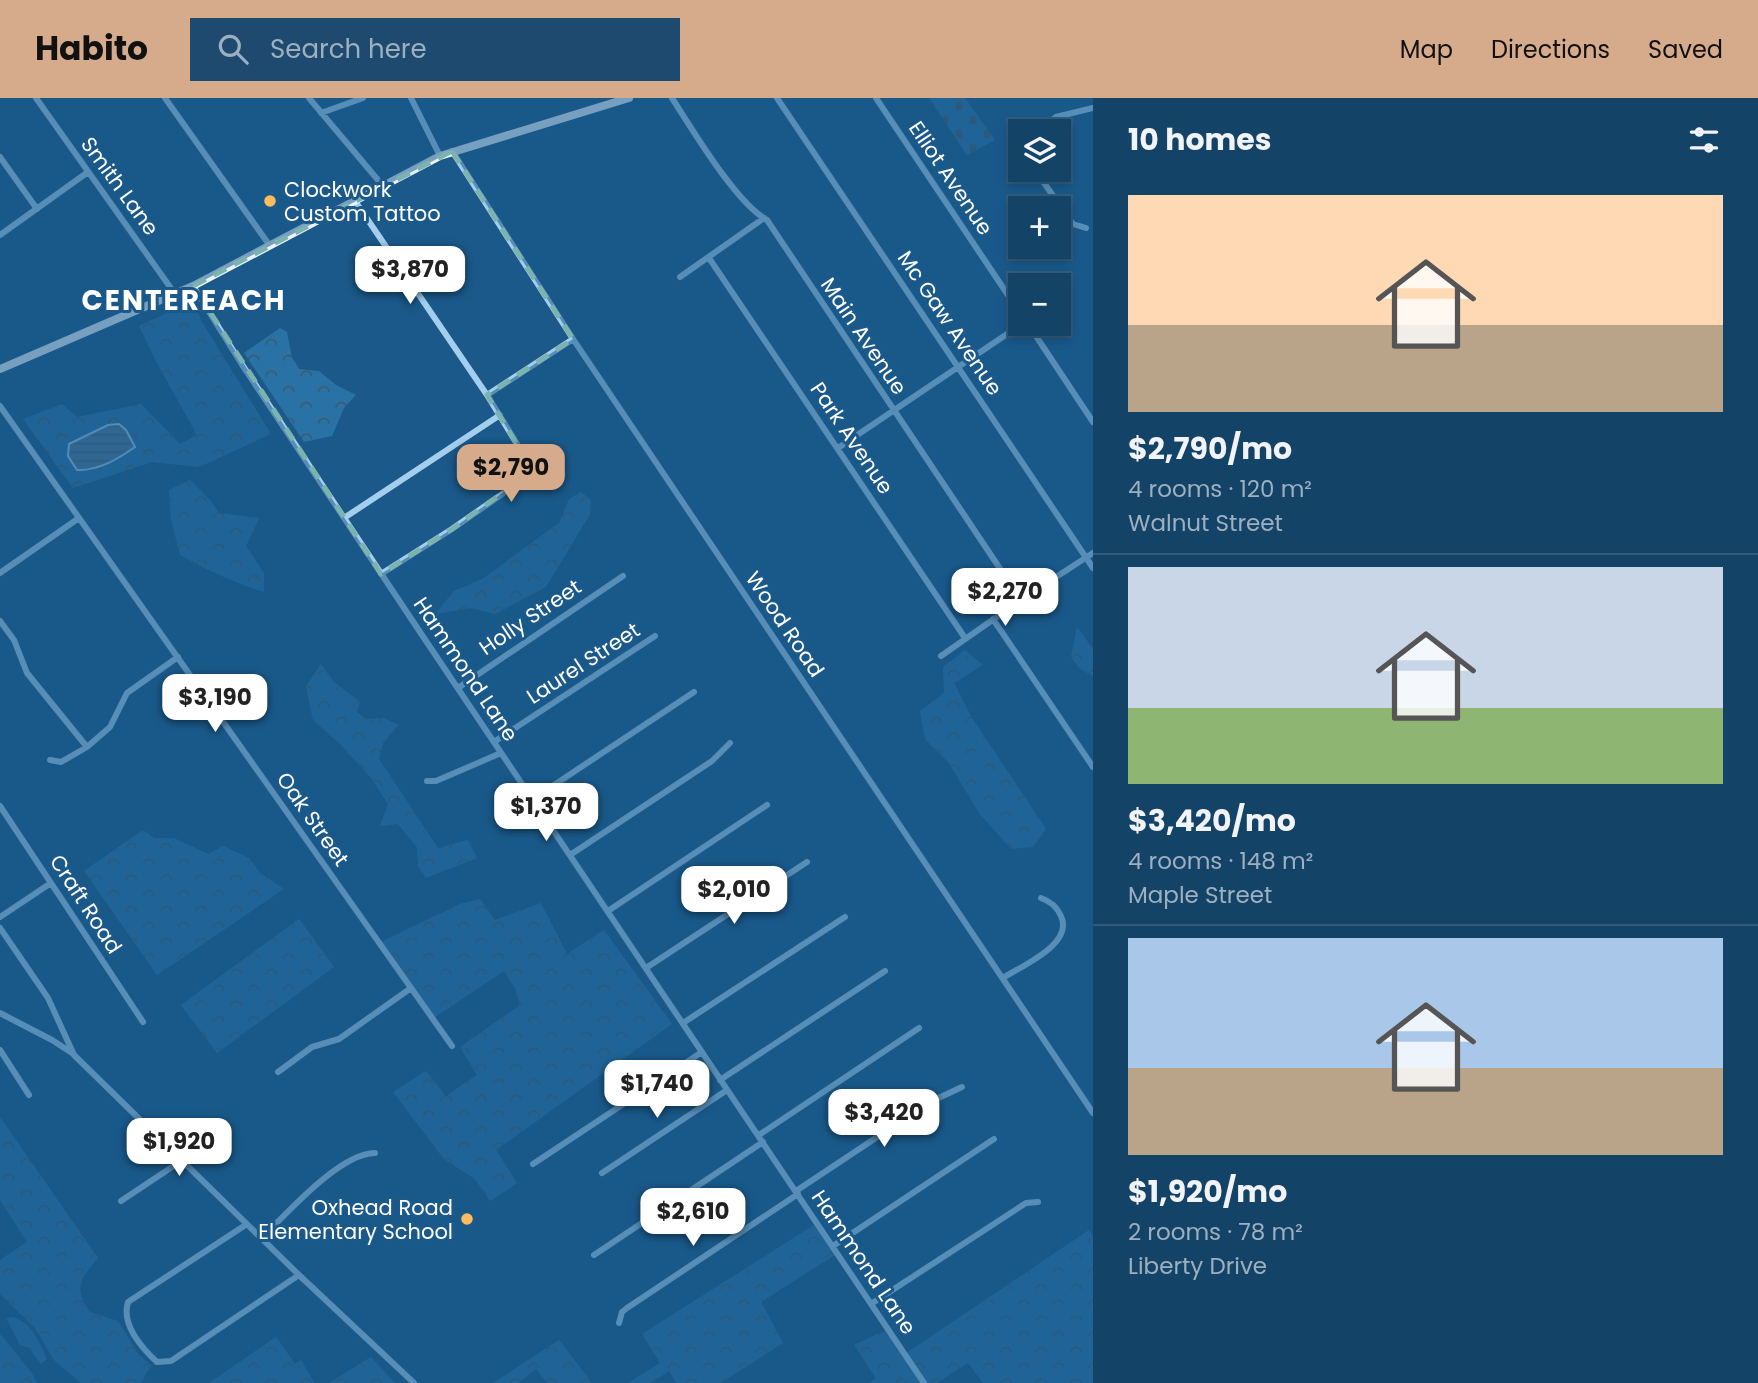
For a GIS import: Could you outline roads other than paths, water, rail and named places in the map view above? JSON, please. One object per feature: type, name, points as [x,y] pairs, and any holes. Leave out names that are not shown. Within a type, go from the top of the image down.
[{"type":"main road","points":[[0,369],[193,286],[440,156],[629,98]]},
{"type":"street","name":"Smith Lane","points":[[36,98],[175,294]]},
{"type":"street","points":[[165,98],[270,246]]},
{"type":"street","points":[[309,98],[383,186]]},
{"type":"street","points":[[321,113],[362,98]]},
{"type":"street","points":[[411,98],[440,156]]},
{"type":"street","name":"Main Avenue","points":[[672,98],[721,171],[756,214],[764,218],[1020,600]]},
{"type":"street","name":"Mc Gaw Avenue","points":[[778,98],[1093,568]]},
{"type":"street","name":"Elliot Avenue","points":[[876,98],[1008,295]]},
{"type":"street","points":[[1053,119],[1093,108]]},
{"type":"street","name":"Wood Road","points":[[452,151],[573,339],[1093,1113]]},
{"type":"street","points":[[0,157],[37,209]]},
{"type":"street","points":[[0,235],[88,172]]},
{"type":"street","points":[[1043,182],[1073,224],[1086,228]]},
{"type":"street","points":[[355,201],[487,395],[533,471],[452,529],[381,574]]},
{"type":"street","points":[[680,277],[764,218]]},
{"type":"street","name":"Park Avenue","points":[[709,258],[965,638]]},
{"type":"street","name":"Hammond Lane","points":[[193,286],[381,574],[924,1383]]},
{"type":"street","points":[[838,448],[1008,334]]},
{"type":"street","points":[[1036,336],[1093,422]]},
{"type":"street","points":[[487,395],[573,339]]},
{"type":"street","name":"Oak Street","points":[[0,406],[452,1046]]},
{"type":"street","points":[[344,518],[500,415]]},
{"type":"street","points":[[0,573],[79,518]]},
{"type":"street","points":[[941,656],[1020,600],[1093,554]]},
{"type":"street","name":"Holly Street","points":[[457,688],[623,576]]},
{"type":"street","points":[[993,619],[1093,767]]},
{"type":"street","points":[[0,621],[14,640],[27,673],[87,747]]},
{"type":"street","name":"Laurel Street","points":[[494,742],[655,636]]},
{"type":"street","points":[[50,761],[61,762],[87,747],[110,727],[127,694],[178,657]]},
{"type":"street","points":[[533,799],[694,692]]},
{"type":"street","points":[[570,855],[712,761],[730,743]]},
{"type":"street","points":[[427,781],[436,781],[501,753]]},
{"type":"street","points":[[608,911],[767,805]]},
{"type":"street","name":"Craft Road","points":[[0,806],[144,1022]]},
{"type":"street","points":[[646,968],[807,862]]},
{"type":"street","points":[[0,917],[51,883]]},
{"type":"street","points":[[1003,978],[1056,944],[1064,932],[1060,914],[1050,901],[1041,898]]},
{"type":"street","points":[[682,1023],[845,917]]},
{"type":"street","points":[[0,928],[48,998],[74,1055]]},
{"type":"street","points":[[720,1080],[885,971]]},
{"type":"street","points":[[278,1072],[312,1047],[339,1039],[411,988]]},
{"type":"street","points":[[0,1013],[52,1040],[74,1055],[299,1275],[414,1383]]},
{"type":"street","points":[[759,1135],[919,1028]]},
{"type":"street","points":[[0,1050],[29,1095]]},
{"type":"street","points":[[533,1164],[702,1052]]},
{"type":"street","points":[[619,1323],[622,1312],[627,1308],[930,1102],[962,1087]]},
{"type":"street","points":[[602,1173],[727,1090]]},
{"type":"street","points":[[833,1247],[994,1139]]},
{"type":"street","points":[[594,1255],[763,1142]]},
{"type":"street","points":[[262,1238],[316,1185],[359,1155],[376,1153]]},
{"type":"street","points":[[121,1201],[181,1161]]},
{"type":"street","points":[[871,1304],[1026,1203],[1038,1202]]},
{"type":"street","points":[[247,1224],[128,1302],[125,1312],[129,1326],[158,1362],[171,1361],[299,1275]]},
{"type":"place","name":"Clockwork Custom Tattoo","points":[[270,201]]},
{"type":"place","name":"Oxhead Road Elementary School","points":[[467,1219]]},
{"type":"district","name":"CENTEREACH","points":[[184,300]]}]
